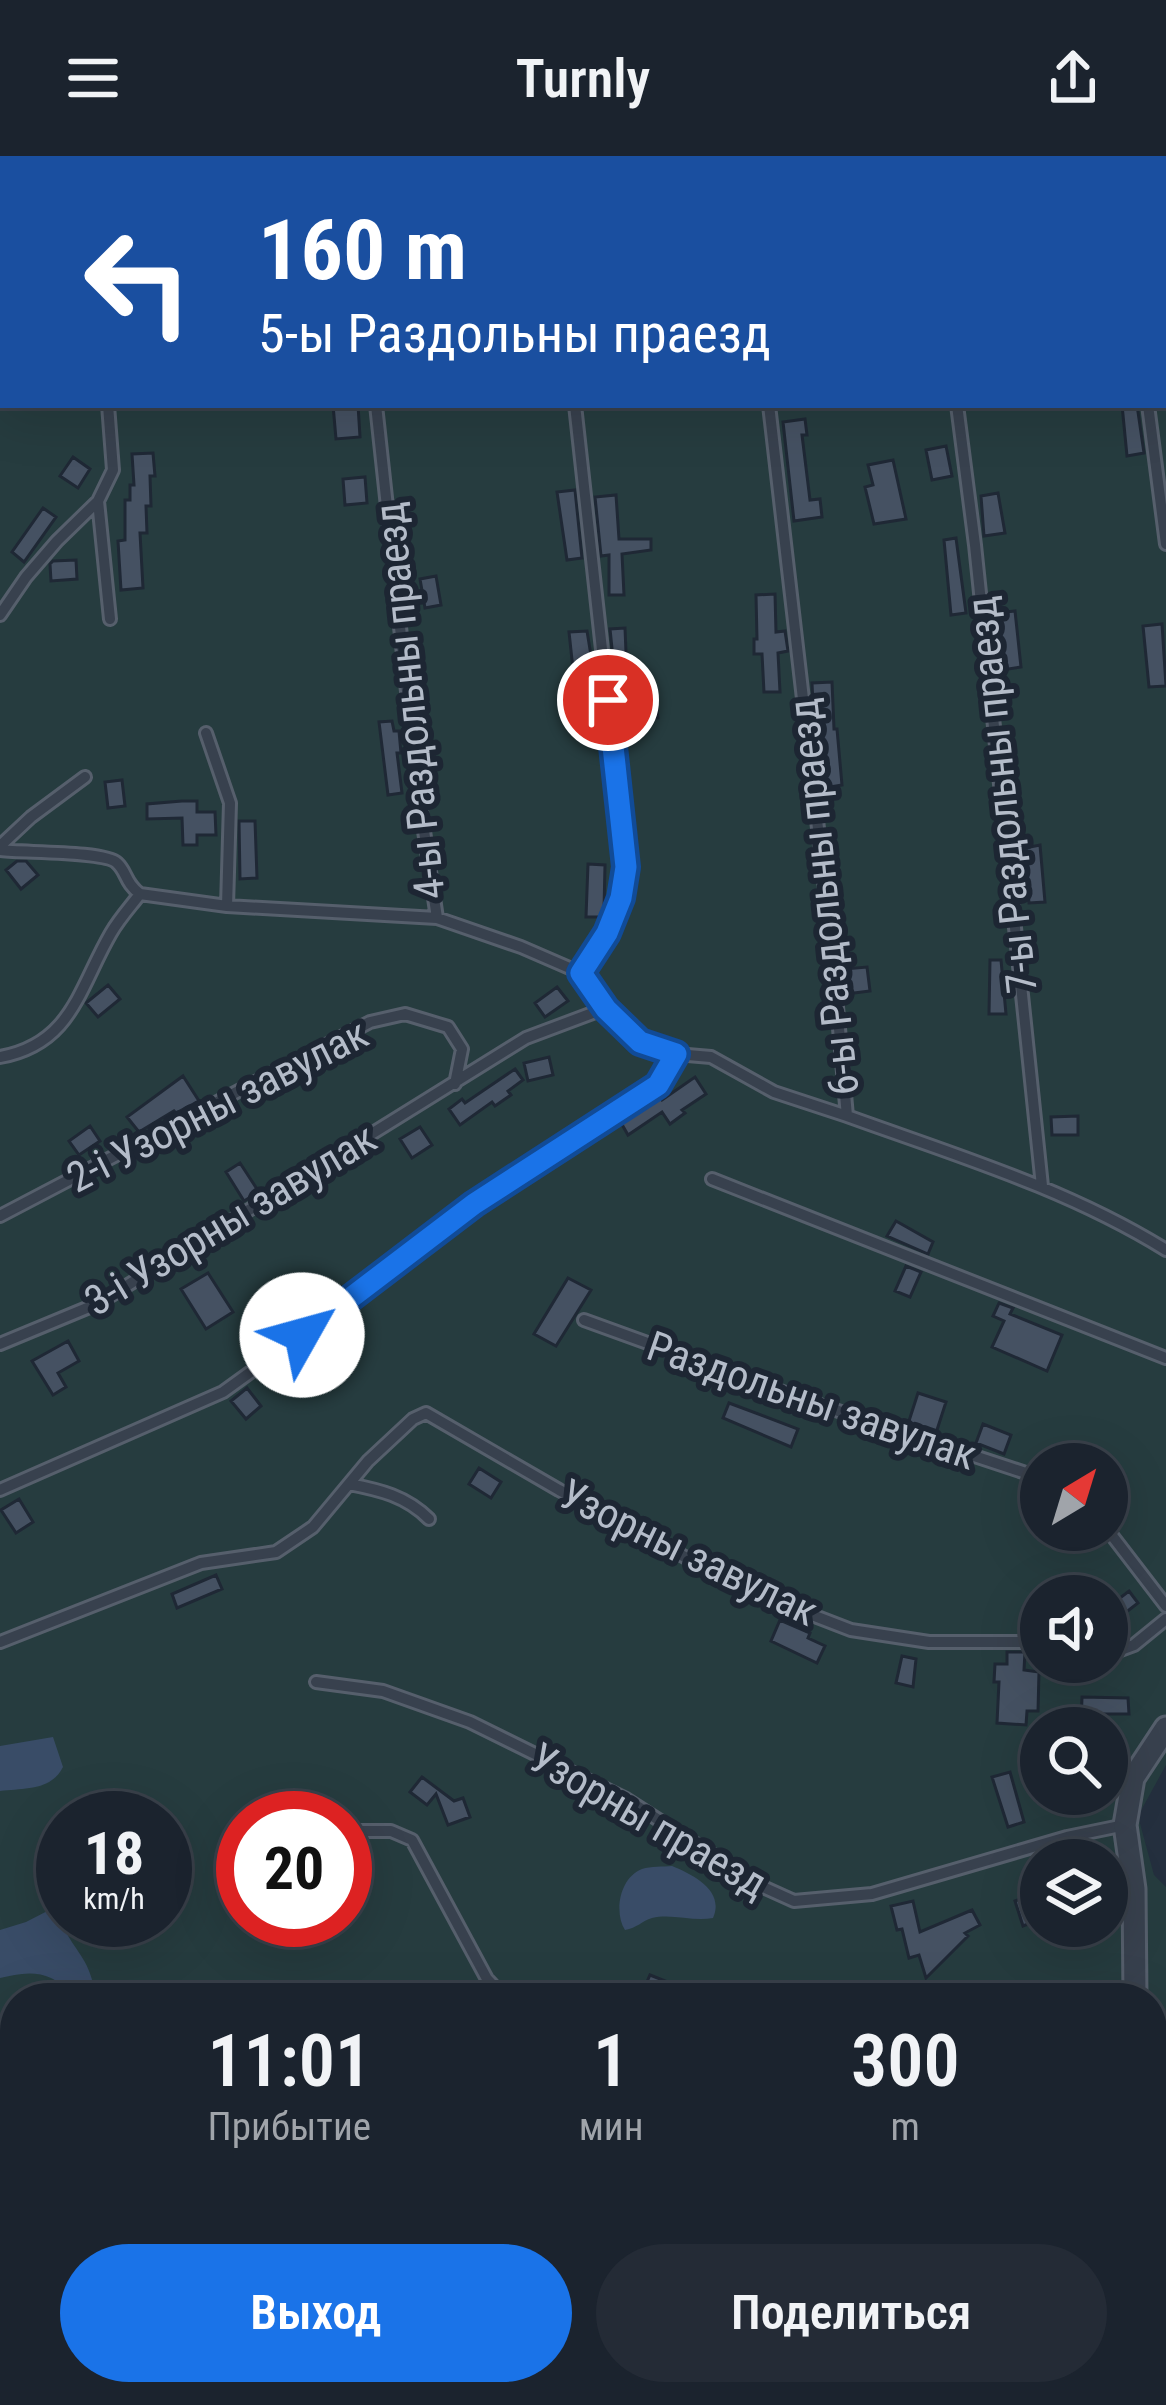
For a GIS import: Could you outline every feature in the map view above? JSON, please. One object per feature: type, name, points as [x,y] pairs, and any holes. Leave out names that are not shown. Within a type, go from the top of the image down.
[{"type":"street","points":[[1135,1983],[1134,1889],[1125,1825],[1133,1778],[1166,1728]]},
{"type":"lane","points":[[0,615],[42,559],[98,502],[113,470],[108,408]]},
{"type":"lane","name":"4-ы Раздольны праезд","points":[[140,894],[227,906],[436,918],[376,408]]},
{"type":"lane","points":[[575,408],[626,867],[621,898],[607,933],[581,973]]},
{"type":"lane","name":"6-ы Раздольны праезд","points":[[769,408],[847,1116],[1042,1186],[1166,1250]]},
{"type":"lane","name":"7-ы Раздольны праезд","points":[[957,408],[1042,1186]]},
{"type":"lane","points":[[1148,408],[1166,544]]},
{"type":"lane","points":[[98,502],[110,619]]},
{"type":"lane","points":[[206,733],[230,803],[227,906]]},
{"type":"lane","points":[[0,848],[31,817],[85,777]]},
{"type":"lane","points":[[0,848],[29,854],[102,855],[118,863],[128,886],[140,894],[112,931],[56,1033],[17,1054],[0,1057]]},
{"type":"lane","points":[[436,918],[581,973],[606,1009],[640,1042],[676,1054],[711,1057],[774,1092],[847,1116]]},
{"type":"lane","name":"3-і Узорны завулак","points":[[0,1344],[98,1303],[526,1039],[606,1009]]},
{"type":"lane","name":"2-і Узорны завулак","points":[[0,1216],[370,1022],[405,1015],[448,1027],[462,1049],[454,1084]]},
{"type":"lane","points":[[0,1490],[223,1392],[474,1204],[658,1085],[676,1054]]},
{"type":"lane","points":[[712,1180],[1166,1358]]},
{"type":"lane","name":"Раздольны завулак","points":[[584,1320],[1020,1471]]},
{"type":"lane","name":"Узорны завулак","points":[[349,1484],[412,1419],[426,1413],[745,1589],[851,1630],[929,1642],[1020,1642]]},
{"type":"lane","points":[[0,1642],[201,1563],[276,1552],[314,1527],[349,1484],[386,1491],[429,1519]]},
{"type":"lane","points":[[1124,1551],[1166,1606]]},
{"type":"lane","points":[[1128,1648],[1166,1619]]},
{"type":"lane","name":"Узорны праезд","points":[[316,1682],[383,1691],[470,1722],[626,1798],[763,1887],[794,1901],[872,1894],[1067,1837],[1125,1825]]},
{"type":"lane","points":[[372,1831],[391,1831],[412,1840],[491,1983]]},
{"type":"green space","points":[[0,408],[1166,408],[1166,1765],[1138,1816],[1154,1875],[1166,1887],[1166,1983],[0,1983]]},
{"type":"water","points":[[53,1737],[63,1767],[58,1775],[36,1787],[0,1791],[0,1746]]},
{"type":"water","points":[[672,1866],[698,1879],[711,1892],[716,1908],[713,1918],[660,1917],[625,1930],[619,1906],[628,1880],[642,1869]]},
{"type":"water","points":[[36,1917],[36,1947],[75,1947],[93,1983],[58,1983],[39,1974],[0,1978],[0,1930]]},
{"type":"building","points":[[333,408],[358,408],[360,437],[336,439]]},
{"type":"building","points":[[1122,408],[1137,408],[1144,453],[1127,456]]},
{"type":"building","points":[[805,419],[807,435],[802,435],[810,500],[820,499],[822,517],[794,521],[783,422]]},
{"type":"building","points":[[946,446],[952,476],[932,480],[926,450]]},
{"type":"building","points":[[153,453],[155,476],[150,476],[147,533],[140,533],[143,588],[121,590],[118,541],[125,540],[125,500],[130,500],[130,485],[134,485],[132,454]]},
{"type":"building","points":[[73,457],[90,469],[78,488],[60,476]]},
{"type":"building","points":[[893,460],[906,519],[874,524],[865,487],[873,485],[868,465]]},
{"type":"building","points":[[365,477],[367,503],[345,505],[343,479]]},
{"type":"building","points":[[575,490],[582,558],[567,560],[557,492]]},
{"type":"building","points":[[998,493],[1005,533],[984,536],[981,496]]},
{"type":"building","points":[[616,495],[619,539],[651,539],[651,550],[622,554],[624,595],[609,595],[609,555],[601,556],[595,497]]},
{"type":"building","points":[[43,508],[56,517],[24,562],[12,552]]},
{"type":"building","points":[[956,538],[966,613],[951,615],[944,540]]},
{"type":"building","points":[[76,560],[77,579],[51,581],[53,561]]},
{"type":"building","points":[[436,576],[441,605],[425,608],[420,579]]},
{"type":"building","points":[[775,594],[776,632],[785,631],[788,651],[778,653],[780,692],[764,692],[762,654],[754,654],[756,595]]},
{"type":"building","points":[[1015,611],[1021,667],[1002,670],[996,651],[1001,651],[997,613]]},
{"type":"building","points":[[1162,624],[1166,686],[1149,687],[1143,626]]},
{"type":"building","points":[[625,628],[627,677],[615,678],[610,629]]},
{"type":"building","points":[[587,631],[595,680],[593,686],[575,688],[569,632]]},
{"type":"building","points":[[832,682],[842,785],[824,788],[812,683]]},
{"type":"building","points":[[654,686],[658,718],[637,720],[633,688]]},
{"type":"building","points":[[392,721],[394,731],[399,731],[402,793],[388,795],[379,722]]},
{"type":"building","points":[[122,780],[125,806],[108,808],[105,782]]},
{"type":"building","points":[[197,801],[197,812],[215,812],[216,835],[197,835],[197,845],[183,845],[182,818],[147,819],[147,804]]},
{"type":"building","points":[[239,821],[255,821],[257,878],[240,879]]},
{"type":"building","points":[[1040,845],[1045,902],[1029,903],[1020,849]]},
{"type":"building","points":[[17,861],[26,861],[38,875],[21,889],[6,870]]},
{"type":"building","points":[[588,864],[605,865],[601,917],[586,917]]},
{"type":"building","points":[[990,960],[1001,960],[1006,1014],[989,1014]]},
{"type":"building","points":[[867,967],[870,991],[846,994],[844,969]]},
{"type":"building","points":[[108,985],[120,999],[98,1017],[86,1003]]},
{"type":"building","points":[[557,987],[568,1001],[545,1017],[535,1003]]},
{"type":"building","points":[[549,1057],[553,1075],[528,1081],[524,1063]]},
{"type":"building","points":[[515,1069],[523,1080],[508,1091],[511,1095],[460,1125],[449,1109]]},
{"type":"building","points":[[183,1076],[199,1101],[139,1132],[127,1117]]},
{"type":"building","points":[[695,1077],[706,1094],[682,1110],[685,1113],[670,1124],[662,1112],[628,1135],[620,1121]]},
{"type":"building","points":[[1078,1116],[1078,1135],[1052,1135],[1051,1117]]},
{"type":"building","points":[[90,1126],[100,1141],[79,1155],[69,1141]]},
{"type":"building","points":[[420,1127],[432,1145],[412,1158],[400,1139]]},
{"type":"building","points":[[240,1163],[259,1192],[244,1201],[226,1172]]},
{"type":"building","points":[[896,1221],[933,1242],[928,1254],[887,1236]]},
{"type":"building","points":[[906,1266],[921,1272],[910,1297],[895,1291]]},
{"type":"building","points":[[208,1273],[233,1312],[206,1329],[181,1289]]},
{"type":"building","points":[[568,1278],[591,1290],[556,1346],[534,1334]]},
{"type":"building","points":[[999,1303],[1013,1308],[1010,1314],[1062,1335],[1047,1371],[992,1347],[1004,1321],[993,1316]]},
{"type":"building","points":[[68,1341],[79,1361],[58,1373],[66,1387],[53,1395],[32,1361]]},
{"type":"building","points":[[247,1388],[261,1406],[246,1419],[231,1401]]},
{"type":"building","points":[[918,1393],[946,1402],[936,1433],[908,1424]]},
{"type":"building","points":[[729,1403],[798,1429],[791,1447],[723,1418]]},
{"type":"building","points":[[983,1424],[1011,1435],[1004,1454],[976,1443]]},
{"type":"building","points":[[479,1468],[501,1482],[491,1498],[469,1484]]},
{"type":"building","points":[[19,1499],[33,1522],[16,1533],[1,1510]]},
{"type":"building","points":[[216,1575],[222,1589],[177,1608],[172,1594]]},
{"type":"building","points":[[1128,1592],[1138,1603],[1128,1611]]},
{"type":"building","points":[[780,1620],[810,1633],[808,1638],[825,1646],[817,1663],[771,1641]]},
{"type":"building","points":[[1007,1652],[1020,1652],[1020,1683],[1039,1683],[1038,1707],[1020,1707],[1020,1725],[997,1723],[995,1664],[1007,1664]]},
{"type":"building","points":[[902,1656],[916,1659],[913,1687],[896,1683]]},
{"type":"building","points":[[1082,1697],[1128,1698],[1129,1714],[1128,1707],[1082,1707]]},
{"type":"building","points":[[1010,1772],[1024,1822],[1008,1827],[992,1777]]},
{"type":"building","points":[[422,1777],[454,1801],[463,1798],[470,1817],[448,1825],[436,1794],[427,1805],[410,1792]]},
{"type":"building","points":[[913,1901],[920,1932],[972,1910],[980,1925],[965,1933],[968,1936],[926,1978],[919,1955],[909,1958],[891,1906]]},
{"type":"building","points":[[650,1975],[670,1983],[646,1983]]},
{"type":"route","points":[[302,1335],[474,1204],[658,1085],[676,1054],[640,1042],[606,1009],[581,973],[607,933],[621,898],[626,867],[608,700]]}]
